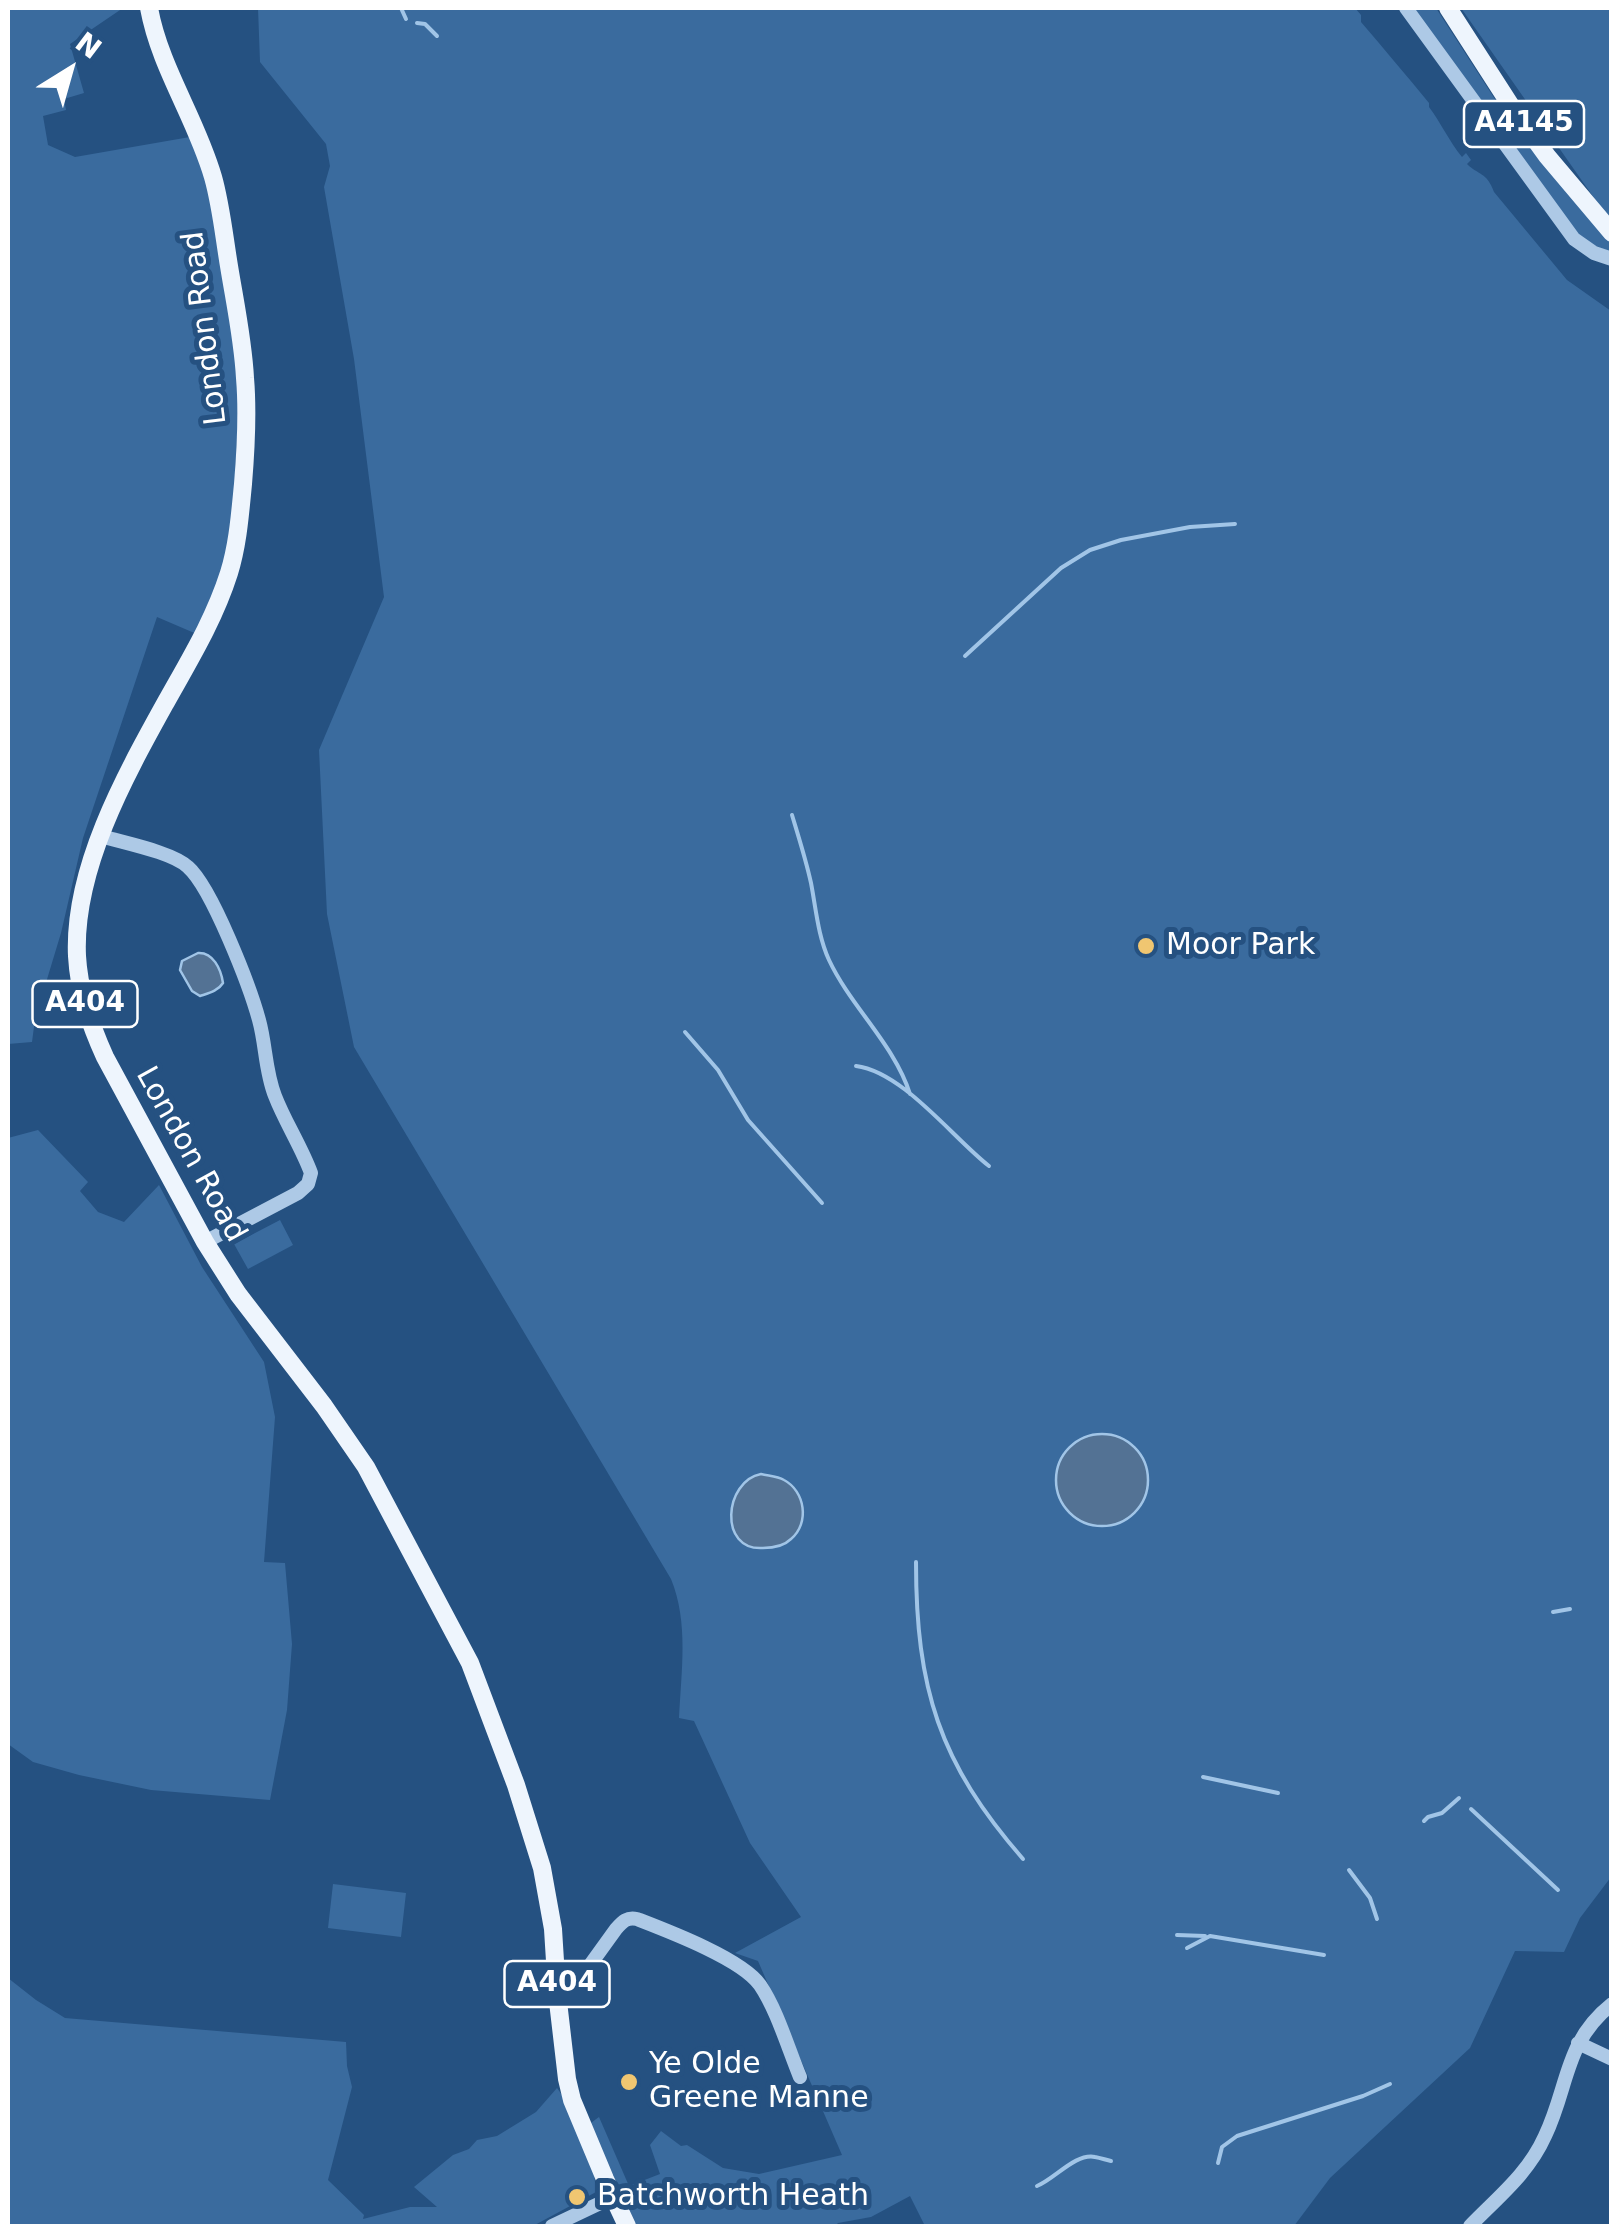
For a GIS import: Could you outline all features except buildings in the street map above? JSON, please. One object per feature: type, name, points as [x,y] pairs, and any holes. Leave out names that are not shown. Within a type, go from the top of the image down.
[{"type":"main road","name":"London Road","points":[[148,8],[158,47],[213,177],[244,363],[247,420],[236,544],[214,616],[122,785],[82,897],[77,957],[85,1008],[105,1057],[205,1242],[238,1294],[366,1467],[470,1662],[542,1868],[553,1929],[557,1993],[572,2100],[627,2226]]},
{"type":"main road","name":"A4145","points":[[1448,8],[1513,109],[1612,233]]},
{"type":"street","points":[[1406,8],[1574,240],[1612,259]]},
{"type":"street","points":[[102,836],[178,859],[199,880],[250,992],[274,1095],[310,1172],[308,1184],[298,1193],[205,1242]]},
{"type":"street","points":[[557,1993],[572,1990],[616,1929],[630,1918],[637,1919],[730,1960],[751,1974],[766,1996],[800,2078]]},
{"type":"street","points":[[1470,2226],[1514,2184],[1535,2156],[1584,2031],[1612,2004]]},
{"type":"street","points":[[1578,2043],[1612,2059]]},
{"type":"street","points":[[552,2226],[613,2197]]},
{"type":"shaded area","points":[[8,8],[123,8],[70,44],[84,93],[64,99],[66,110],[43,116],[48,145],[75,157],[190,137],[204,172],[212,208],[236,350],[239,399],[232,531],[220,577],[199,635],[157,617],[83,838],[32,1042],[8,1044]]},
{"type":"shaded area","points":[[258,8],[1355,8],[1361,22],[1429,103],[1462,157],[1466,153],[1471,160],[1467,164],[1488,181],[1567,280],[1611,311],[1611,1877],[1580,1918],[1564,1952],[1515,1951],[1470,2048],[1330,2178],[1294,2226],[925,2226],[910,2196],[871,2217],[835,2226],[633,2226],[588,2125],[599,2117],[629,2186],[660,2174],[650,2145],[661,2131],[723,2168],[759,2174],[842,2155],[758,1961],[735,1953],[801,1917],[750,1843],[694,1721],[679,1718],[682,1630],[671,1579],[354,1047],[327,914],[319,750],[384,597],[354,359],[324,187],[330,166],[326,144],[260,62]]},
{"type":"shaded area","points":[[1409,8],[1436,8],[1500,107],[1611,241],[1611,253],[1575,237]]},
{"type":"shaded area","points":[[1461,8],[1611,8],[1611,218],[1599,205]]},
{"type":"shaded area","points":[[198,953],[215,962],[223,983],[200,996],[192,991],[180,970],[182,961]]},
{"type":"shaded area","points":[[38,1130],[88,1182],[80,1191],[98,1212],[124,1222],[159,1185],[202,1267],[264,1362],[275,1417],[264,1562],[285,1563],[292,1644],[287,1710],[270,1800],[151,1790],[79,1775],[33,1762],[8,1744],[8,1138]]},
{"type":"shaded area","points":[[280,1220],[293,1245],[248,1269],[234,1244]]},
{"type":"shaded area","points":[[1102,1434],[1119,1438],[1134,1448],[1144,1463],[1148,1480],[1144,1497],[1134,1512],[1119,1522],[1102,1526],[1085,1522],[1070,1512],[1060,1497],[1056,1480],[1060,1463],[1070,1448],[1085,1438]]},
{"type":"shaded area","points":[[761,1474],[791,1485],[802,1508],[797,1532],[774,1547],[748,1546],[733,1528],[731,1515],[739,1489]]},
{"type":"shaded area","points":[[333,1884],[406,1893],[401,1937],[328,1928]]},
{"type":"shaded area","points":[[8,1978],[65,2018],[346,2042],[352,2087],[328,2180],[364,2215],[363,2219],[410,2207],[437,2207],[414,2187],[477,2140],[497,2136],[536,2112],[557,2088],[594,2173],[596,2192],[533,2226],[8,2226]]},
{"type":"waterway","points":[[401,8],[406,19]]},
{"type":"waterway","points":[[417,23],[425,24],[437,36]]},
{"type":"waterway","points":[[965,656],[1061,568],[1090,550],[1190,527],[1235,524]]},
{"type":"waterway","points":[[792,815],[829,960],[894,1059],[910,1094]]},
{"type":"waterway","points":[[685,1032],[718,1070],[748,1120],[822,1203]]},
{"type":"waterway","points":[[856,1066],[874,1071],[909,1093],[989,1166]]},
{"type":"waterway","points":[[916,1562],[921,1648],[938,1722],[971,1790],[1023,1859]]},
{"type":"waterway","points":[[1553,1612],[1570,1609]]},
{"type":"waterway","points":[[1203,1777],[1278,1793]]},
{"type":"waterway","points":[[1424,1821],[1442,1813],[1459,1798]]},
{"type":"waterway","points":[[1471,1809],[1558,1890]]},
{"type":"waterway","points":[[1349,1870],[1370,1898],[1377,1919]]},
{"type":"waterway","points":[[1177,1935],[1205,1936]]},
{"type":"waterway","points":[[1187,1948],[1210,1936],[1324,1955]]},
{"type":"waterway","points":[[1218,2163],[1222,2147],[1237,2136],[1390,2084]]},
{"type":"waterway","points":[[1037,2186],[1080,2159],[1111,2161]]},
{"type":"place","name":"Moor Park","points":[[1146,946]]},
{"type":"place","name":"Ye Olde Greene Manne","points":[[629,2082]]},
{"type":"place","name":"Batchworth Heath","points":[[577,2197]]}]
